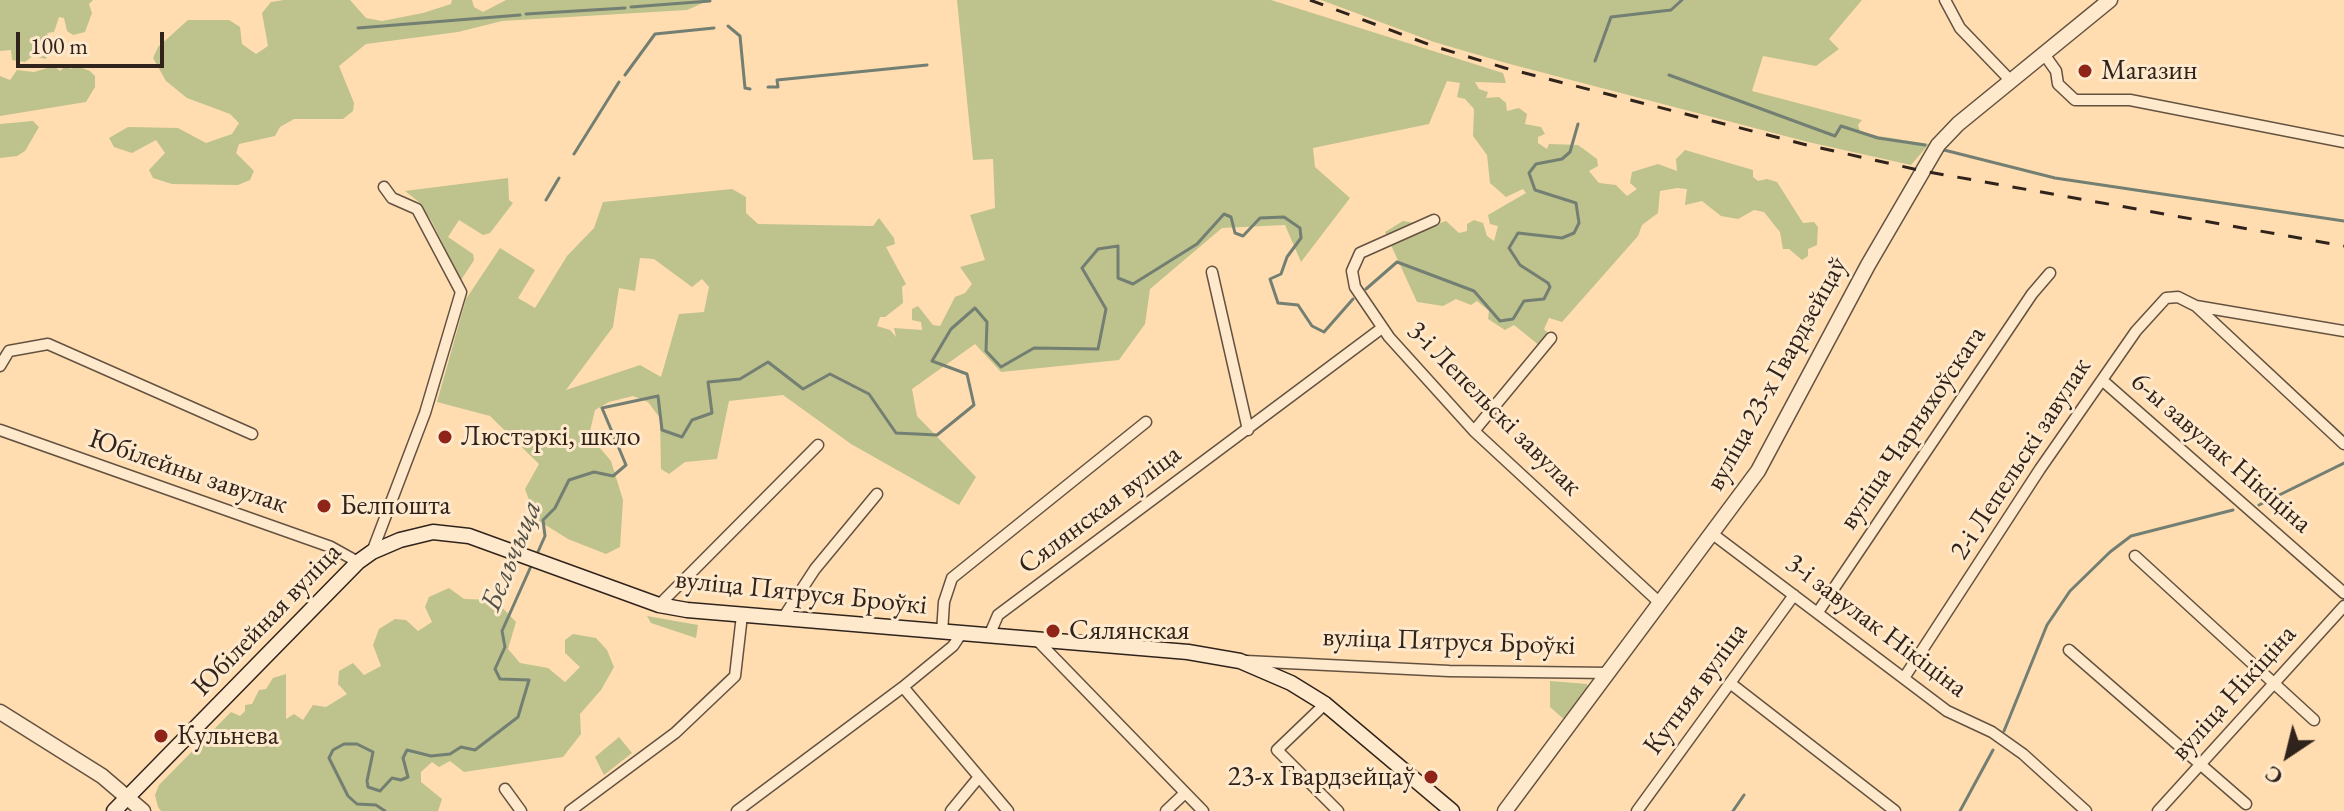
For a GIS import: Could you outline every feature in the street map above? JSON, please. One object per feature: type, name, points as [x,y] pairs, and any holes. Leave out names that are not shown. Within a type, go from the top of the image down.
[{"type":"main road","name":"вуліца 23-х Гвардзейцаў","points":[[1505,811],[1714,535],[1758,471],[1868,265],[1938,145],[1958,124],[2110,0]]},
{"type":"main road","name":"вуліца Пятруся Броўкі","points":[[372,552],[433,532],[469,536],[659,605],[942,633],[1188,652],[1240,661],[1291,683],[1325,704],[1452,811]]},
{"type":"main road","name":"Юбілейная вуліца","points":[[114,811],[358,562],[372,552]]},
{"type":"main road","points":[[0,712],[102,776],[143,811]]},
{"type":"street","points":[[1945,0],[1960,28],[2011,81]]},
{"type":"street","points":[[2044,54],[2056,71],[2058,84],[2075,100],[2130,100],[2344,142]]},
{"type":"street","name":"Юбілейная вуліца","points":[[372,552],[425,413],[461,292],[417,209],[392,198],[384,187]]},
{"type":"street","name":"3-і Лепельскі завулак","points":[[1434,220],[1369,247],[1355,260],[1352,271],[1355,287],[1382,328],[1474,431],[1661,604]]},
{"type":"street","points":[[1212,272],[1248,430]]},
{"type":"street","name":"вуліца Чарняхоўскага","points":[[1818,612],[2032,294],[2050,273]]},
{"type":"street","name":"2-і Лепельскі завулак","points":[[1904,678],[2102,380],[2158,303],[2178,297],[2196,306]]},
{"type":"street","points":[[2196,306],[2344,331]]},
{"type":"street","points":[[2196,306],[2344,444]]},
{"type":"street","points":[[2221,332],[2231,311]]},
{"type":"street","name":"Сялянская вуліца","points":[[989,636],[998,615],[1382,328]]},
{"type":"street","points":[[1474,431],[1551,338]]},
{"type":"street","name":"Юбілейны завулак","points":[[0,366],[9,351],[48,344],[252,434]]},
{"type":"street","name":"6-ы завулак Нікіціна","points":[[2102,380],[2344,593]]},
{"type":"street","points":[[942,633],[944,602],[952,578],[1146,422]]},
{"type":"street","name":"Юбілейны завулак","points":[[0,430],[331,547],[358,562]]},
{"type":"street","points":[[659,605],[818,445]]},
{"type":"street","points":[[783,618],[815,569],[877,494]]},
{"type":"street","name":"3-і завулак Нікіціна","points":[[1714,535],[1947,711],[1992,732],[2023,754],[2086,811]]},
{"type":"street","points":[[2135,556],[2314,720]]},
{"type":"street","name":"Кутняя вуліца","points":[[1637,811],[1794,595]]},
{"type":"street","name":"вуліца Нікіціна","points":[[2158,811],[2344,606]]},
{"type":"street","points":[[570,811],[675,733],[735,676],[742,615]]},
{"type":"street","points":[[737,811],[903,687],[953,646],[961,634]]},
{"type":"street","points":[[1036,639],[1203,811]]},
{"type":"street","points":[[2069,650],[2246,804]]},
{"type":"street","name":"вуліца Пятруся Броўкі","points":[[1240,661],[1449,671],[1609,673]]},
{"type":"street","points":[[1730,683],[1895,811]]},
{"type":"street","points":[[903,687],[1008,811]]},
{"type":"street","points":[[1325,704],[1277,750],[1338,811]]},
{"type":"street","points":[[951,811],[979,777]]},
{"type":"street","points":[[505,789],[521,811]]},
{"type":"street","points":[[1166,811],[1185,793]]},
{"type":"green space","points":[[0,0],[93,0],[89,4],[92,13],[85,32],[73,35],[67,31],[64,18],[59,17],[54,32],[47,33],[50,40],[46,59],[33,56],[25,62],[12,60],[11,50],[0,51]]},
{"type":"green space","points":[[350,0],[366,18],[382,21],[423,13],[451,4],[452,0],[472,0],[474,7],[483,12],[506,0],[701,0],[703,3],[687,10],[502,21],[458,32],[366,44],[339,66],[354,103],[353,111],[343,119],[294,119],[280,127],[275,136],[239,144],[236,153],[254,171],[250,180],[238,185],[172,184],[153,178],[149,170],[165,153],[156,140],[132,153],[114,147],[109,138],[128,127],[178,128],[206,143],[232,134],[239,123],[230,114],[187,98],[166,81],[153,58],[158,47],[188,20],[229,20],[240,27],[242,44],[256,54],[268,46],[262,13],[271,2]]},
{"type":"green space","points":[[957,0],[1271,0],[1503,73],[1506,83],[1475,82],[1479,89],[1488,92],[1486,98],[1499,97],[1506,103],[1507,111],[1519,108],[1527,114],[1525,124],[1541,127],[1545,134],[1538,137],[1538,143],[1547,149],[1549,144],[1578,145],[1597,159],[1598,166],[1589,171],[1599,183],[1616,185],[1627,196],[1637,189],[1630,183],[1632,172],[1658,164],[1677,171],[1676,159],[1685,150],[1753,170],[1753,177],[1758,181],[1767,179],[1777,182],[1803,223],[1814,222],[1818,227],[1817,245],[1808,249],[1808,256],[1802,260],[1789,249],[1783,249],[1780,232],[1764,212],[1754,210],[1738,219],[1721,216],[1702,201],[1685,205],[1687,189],[1677,188],[1660,191],[1658,213],[1642,225],[1638,236],[1562,322],[1549,318],[1544,329],[1551,336],[1540,346],[1514,325],[1505,330],[1488,319],[1489,311],[1477,301],[1471,305],[1456,299],[1443,306],[1417,302],[1385,232],[1403,221],[1431,226],[1446,221],[1459,233],[1467,231],[1467,224],[1474,220],[1483,223],[1487,236],[1494,241],[1498,226],[1490,224],[1488,215],[1526,193],[1523,189],[1506,197],[1490,183],[1487,155],[1473,136],[1474,109],[1465,99],[1457,97],[1460,83],[1447,81],[1429,124],[1313,148],[1315,167],[1350,198],[1301,262],[1285,225],[1222,228],[1150,289],[1145,324],[1119,360],[1001,372],[975,344],[912,389],[917,416],[976,477],[959,505],[851,444],[783,395],[729,401],[717,459],[685,462],[669,474],[661,469],[660,418],[648,402],[633,396],[609,402],[595,410],[589,435],[611,461],[623,500],[620,547],[606,554],[568,539],[536,519],[525,489],[539,464],[490,416],[437,402],[466,299],[500,248],[535,270],[518,298],[535,308],[567,256],[594,228],[603,202],[732,189],[746,197],[746,213],[758,224],[873,226],[879,218],[894,238],[895,244],[886,247],[906,284],[902,287],[903,303],[885,317],[880,317],[877,326],[890,330],[896,337],[894,328],[922,330],[921,322],[912,320],[912,309],[918,306],[933,325],[940,326],[955,297],[965,293],[972,284],[960,267],[985,260],[970,215],[995,208],[993,159],[973,160]],"holes":[[[640,258],[654,259],[692,287],[702,279],[709,287],[704,312],[679,314],[661,377],[640,365],[566,390],[613,327],[619,288],[635,291]]]},
{"type":"green space","points":[[1321,0],[1862,0],[1829,39],[1839,49],[1816,66],[1763,56],[1752,91],[1862,120],[1858,125],[1860,131],[1929,144],[1911,165],[1808,142],[1506,63],[1434,42]]},
{"type":"green space","points":[[74,65],[95,76],[95,87],[86,102],[0,116],[0,76],[10,80],[17,70],[34,72],[54,66],[60,71],[65,66],[71,69]]},
{"type":"green space","points":[[33,121],[39,127],[25,151],[17,156],[0,158],[0,124]]},
{"type":"green space","points":[[508,178],[509,200],[513,203],[490,233],[483,235],[459,220],[448,237],[473,254],[474,260],[461,280],[432,222],[419,202],[405,191]]},
{"type":"green space","points":[[449,588],[464,599],[495,600],[516,622],[508,649],[520,663],[548,668],[565,682],[580,667],[565,653],[565,640],[573,634],[596,638],[607,650],[614,667],[601,690],[580,714],[581,734],[563,757],[464,772],[450,761],[439,767],[432,762],[421,772],[421,782],[442,799],[438,811],[161,811],[155,795],[159,785],[231,712],[240,716],[245,711],[245,705],[252,704],[259,690],[266,689],[273,678],[286,674],[286,719],[294,714],[303,720],[313,705],[326,707],[347,694],[338,684],[339,671],[353,663],[364,675],[381,666],[373,645],[379,629],[395,619],[406,620],[418,631],[432,622],[425,607],[429,597]]},
{"type":"green space","points":[[647,616],[698,625],[696,638],[651,623]]},
{"type":"green space","points":[[1550,681],[1587,684],[1588,688],[1566,721],[1550,707]]},
{"type":"green space","points":[[619,737],[632,753],[604,775],[595,757]]},
{"type":"waterway","name":"Бельчыца","points":[[1595,61],[1611,17],[1671,10],[1682,0]]},
{"type":"waterway","points":[[631,7],[710,1]]},
{"type":"waterway","points":[[526,14],[625,8]]},
{"type":"waterway","points":[[358,28],[520,15]]},
{"type":"waterway","points":[[728,26],[740,36],[745,88],[750,89]]},
{"type":"waterway","points":[[625,75],[655,34],[714,28]]},
{"type":"waterway","points":[[768,87],[778,87],[777,80],[927,65]]},
{"type":"waterway","points":[[1669,75],[1835,136],[1841,126],[1878,138],[1925,145]]},
{"type":"waterway","points":[[574,154],[619,82]]},
{"type":"waterway","name":"Бельчыца","points":[[1366,289],[1397,262],[1474,291],[1500,321],[1513,319],[1524,301],[1544,299],[1550,287],[1548,283],[1520,265],[1509,248],[1518,233],[1562,238],[1574,233],[1579,223],[1576,203],[1535,190],[1529,173],[1536,164],[1562,159],[1570,152],[1578,124]]},
{"type":"waterway","points":[[1944,150],[2055,178],[2344,221]]},
{"type":"waterway","points":[[546,200],[559,178]]},
{"type":"waterway","name":"Бельчыца","points":[[537,554],[545,536],[543,520],[555,508],[569,480],[594,472],[613,476],[626,465],[602,408],[658,396],[662,430],[682,437],[692,420],[712,413],[708,382],[740,379],[768,362],[803,389],[830,374],[869,394],[896,433],[937,435],[974,405],[967,374],[932,361],[951,329],[975,308],[987,322],[986,351],[1001,367],[1034,348],[1098,349],[1106,309],[1082,268],[1098,249],[1118,246],[1118,278],[1133,284],[1197,244],[1224,214],[1231,217],[1235,233],[1243,236],[1260,218],[1284,217],[1300,228],[1301,238],[1287,257],[1281,274],[1270,279],[1278,303],[1298,305],[1312,326],[1324,332],[1353,299]]},
{"type":"waterway","points":[[2259,505],[2344,463]]},
{"type":"waterway","points":[[2004,731],[2047,625],[2070,591],[2110,552],[2131,536],[2233,510]]},
{"type":"waterway","name":"Бельчыца","points":[[385,811],[376,805],[357,804],[348,796],[329,758],[333,750],[344,744],[357,744],[373,752],[368,787],[380,791],[392,778],[401,780],[408,777],[403,758],[407,750],[431,756],[450,754],[461,747],[475,750],[518,717],[529,680],[500,679],[495,669],[505,647],[502,631],[532,564]]},
{"type":"waterway","points":[[1960,811],[1993,750]]},
{"type":"waterway","points":[[1733,811],[1744,795]]},
{"type":"railway","points":[[1310,0],[1433,46],[1505,68],[1807,145],[1923,171],[2344,246]]},
{"type":"place","name":"Магазин","points":[[2085,71]]},
{"type":"place","name":"Люстэркі, шкло","points":[[445,437]]},
{"type":"place","name":"Белпошта","points":[[324,506]]},
{"type":"place","name":"Сялянская","points":[[1053,631]]},
{"type":"place","name":"Кульнева","points":[[161,736]]},
{"type":"place","name":"23-х Гвардзейцаў","points":[[1431,777]]}]
